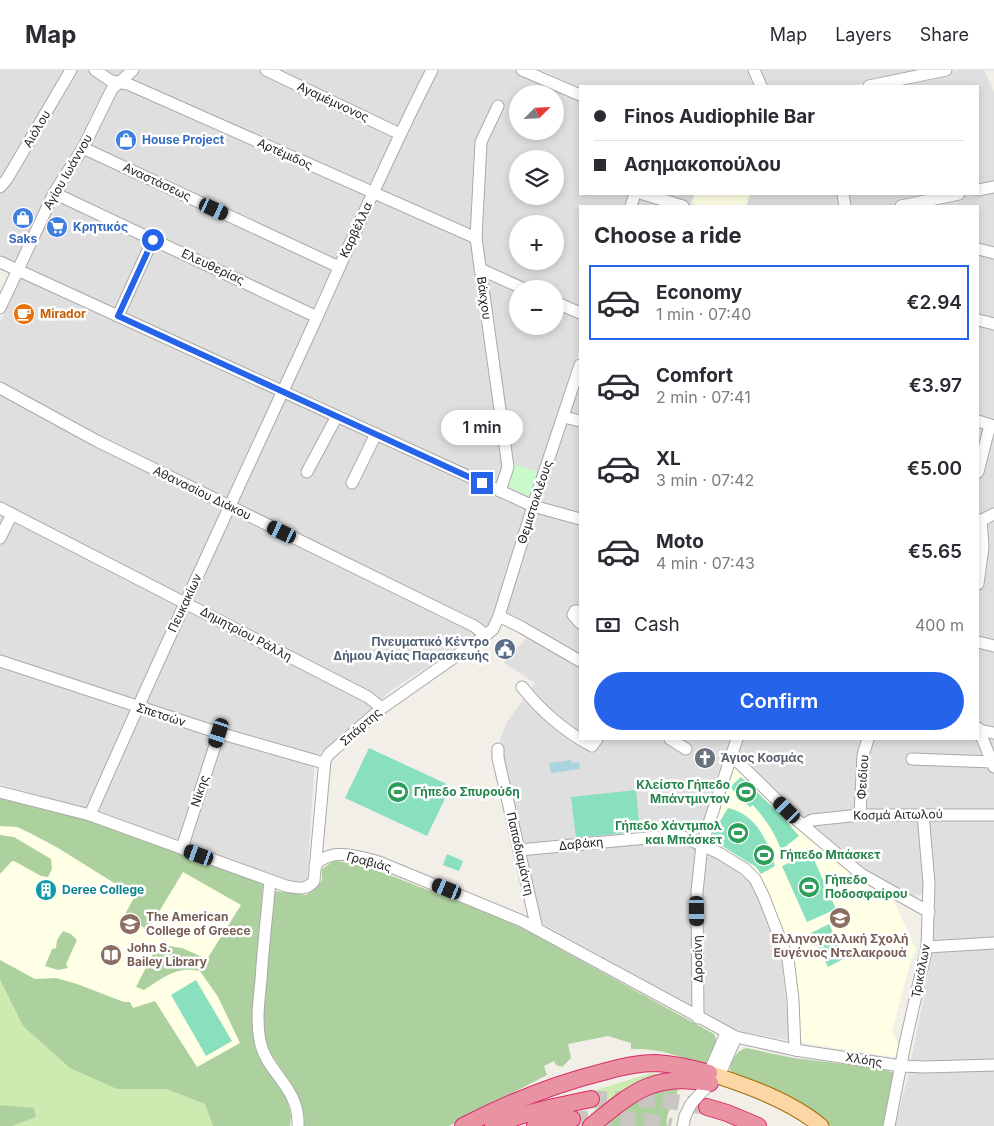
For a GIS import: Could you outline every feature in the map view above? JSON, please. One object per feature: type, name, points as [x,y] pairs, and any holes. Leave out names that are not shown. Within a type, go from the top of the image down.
[{"type":"highway","points":[[463,1126],[546,1089],[612,1069],[643,1064],[673,1064],[713,1078]]},
{"type":"highway","points":[[591,1126],[626,1097],[656,1083],[671,1080],[713,1078]]},
{"type":"highway","points":[[494,1126],[547,1108],[591,1100]]},
{"type":"highway","points":[[728,1126],[705,1112],[727,1113],[758,1126]]},
{"type":"highway","points":[[535,1126],[552,1121],[572,1119]]},
{"type":"main road","points":[[713,1078],[790,1116],[805,1126]]},
{"type":"main road","points":[[713,1078],[777,1099],[821,1126]]},
{"type":"street","name":"Αιόλου","points":[[0,187],[7,179],[71,70]]},
{"type":"street","name":"Αρτέμιδος","points":[[94,70],[111,81],[137,88],[476,238]]},
{"type":"street","name":"Αγίου Ιωάννου","points":[[0,308],[54,193],[83,148],[112,89],[133,70]]},
{"type":"street","name":"Αγαμέμνονος","points":[[266,70],[400,134]]},
{"type":"street","name":"Καρβέλλα","points":[[282,392],[400,134],[432,70]]},
{"type":"street","points":[[522,70],[579,95]]},
{"type":"street","points":[[754,70],[761,85]]},
{"type":"street","points":[[870,85],[890,76],[946,70]]},
{"type":"street","name":"Βάκχου","points":[[498,106],[481,142],[476,238],[508,467],[500,492]]},
{"type":"street","name":"Αναστάσεως","points":[[83,148],[339,267]]},
{"type":"street","points":[[979,190],[994,187]]},
{"type":"street","name":"Ελευθερίας","points":[[54,193],[317,317]]},
{"type":"street","points":[[646,195],[680,205]]},
{"type":"street","points":[[905,205],[954,195]]},
{"type":"street","points":[[118,316],[153,240]]},
{"type":"street","points":[[979,249],[994,254]]},
{"type":"street","points":[[0,262],[500,492],[533,506],[579,519]]},
{"type":"street","points":[[480,269],[509,282]]},
{"type":"street","points":[[564,306],[579,313]]},
{"type":"street","points":[[979,320],[994,324]]},
{"type":"street","name":"Θεμιστοκλέους","points":[[486,636],[493,629],[499,616],[579,368]]},
{"type":"street","name":"Αθανασίου Διάκου","points":[[0,388],[97,441],[474,626],[486,636]]},
{"type":"street","name":"Πευκακίων","points":[[90,815],[137,707],[282,392]]},
{"type":"street","points":[[307,472],[337,416]]},
{"type":"street","points":[[564,417],[579,422]]},
{"type":"street","points":[[979,421],[992,425],[979,469]]},
{"type":"street","points":[[352,483],[376,434]]},
{"type":"street","name":"Δημητρίου Ράλλη","points":[[0,508],[368,697],[382,708]]},
{"type":"street","points":[[0,538],[12,514]]},
{"type":"street","points":[[979,577],[983,547],[979,521],[994,514]]},
{"type":"street","points":[[578,611],[573,615],[579,622]]},
{"type":"street","points":[[499,616],[579,659]]},
{"type":"street","name":"Σπάρτης","points":[[324,763],[329,754],[382,708],[486,636]]},
{"type":"street","points":[[979,642],[994,646]]},
{"type":"street","name":"Σπετσών","points":[[0,661],[219,733],[324,763]]},
{"type":"street","points":[[522,687],[551,718],[579,739]]},
{"type":"street","points":[[979,730],[994,733]]},
{"type":"street","points":[[912,760],[993,764],[979,732]]},
{"type":"street","name":"Νίκης","points":[[182,848],[219,733]]},
{"type":"street","points":[[581,740],[592,746],[596,740]]},
{"type":"street","points":[[672,740],[686,749]]},
{"type":"street","name":"Δροσίνη","points":[[698,1018],[697,892],[702,844],[736,740]]},
{"type":"street","name":"Φειδίου","points":[[860,815],[863,756],[868,740]]},
{"type":"street","name":"Παπαδιαμάντη","points":[[498,749],[498,758],[537,929]]},
{"type":"street","points":[[731,755],[803,826],[861,874],[929,912]]},
{"type":"street","points":[[0,792],[90,815],[270,881],[295,888],[307,888],[314,881],[324,763]]},
{"type":"street","name":"Τρικάλων","points":[[889,1126],[927,947],[930,883],[923,814]]},
{"type":"street","name":"Κοσμά Αιτωλού","points":[[803,826],[812,820],[860,815],[994,814]]},
{"type":"street","name":"Δαβάκη","points":[[519,850],[679,835],[702,844],[745,869],[755,879],[763,894],[788,959],[795,1050]]},
{"type":"street","name":"Γραβιάς","points":[[315,865],[321,859],[333,854],[356,856],[379,862],[493,908],[537,929],[731,1035]]},
{"type":"street","points":[[270,881],[259,1002],[259,1035],[264,1053],[297,1107],[298,1126]]},
{"type":"street","points":[[927,947],[994,943]]},
{"type":"street","points":[[683,1126],[687,1110],[713,1078],[731,1035]]},
{"type":"street","name":"Χλόης","points":[[731,1035],[795,1050],[901,1066],[994,1065]]},
{"type":"shaded area","points":[[0,70],[516,70],[550,85],[509,85],[509,140],[564,140],[564,91],[579,98],[579,195],[630,195],[626,205],[579,205],[579,351],[532,500],[0,258]]},
{"type":"shaded area","points":[[541,70],[928,70],[854,85],[579,85],[579,88]]},
{"type":"shaded area","points":[[960,70],[984,70],[994,92],[994,1126],[895,1126],[907,1081],[933,949],[933,893],[910,896],[851,860],[796,812],[730,746],[716,778],[694,857],[717,857],[735,868],[741,876],[749,879],[755,890],[781,952],[790,1040],[746,1033],[730,1027],[541,923],[500,740],[507,722],[535,683],[504,663],[535,628],[505,613],[579,375],[579,740],[979,740],[979,205],[632,205],[636,195],[979,195],[979,85],[878,85]]},
{"type":"shaded area","points":[[694,195],[750,195],[746,205],[691,204]]},
{"type":"shaded area","points":[[22,277],[529,506],[493,620],[472,638],[393,689],[315,758],[307,880],[299,884],[84,808],[0,784],[0,322]]},
{"type":"shaded area","name":"Ελληνογαλλική Σχολή Ευγένιος Ντελακρουά","points":[[734,765],[891,895],[916,950],[912,956],[892,1031],[899,1047],[898,1055],[893,1057],[800,1042],[796,985],[787,942],[775,910],[762,881],[712,842],[711,839],[712,830]]},
{"type":"shaded area","name":"The American College of Greece","points":[[0,795],[262,883],[256,966],[254,1031],[222,1076],[0,1072]]},
{"type":"green space","points":[[514,464],[538,472],[532,494],[527,496],[507,486],[511,466]]},
{"type":"green space","name":"Γήπεδο Σπυρούδη","points":[[369,748],[451,786],[427,836],[345,798]]},
{"type":"green space","points":[[741,777],[781,815],[799,836],[781,850],[766,821],[753,805],[750,807],[730,787]]},
{"type":"green space","points":[[636,790],[640,831],[576,838],[571,797]]},
{"type":"green space","points":[[0,794],[46,805],[263,882],[255,1030],[287,1099],[291,1116],[290,1126],[213,1126],[205,1104],[166,1089],[117,1089],[70,1068],[23,1026],[0,980],[0,960],[35,979],[56,978],[77,984],[124,1002],[130,1002],[133,1008],[155,1001],[197,1067],[240,1043],[218,997],[200,971],[184,970],[170,974],[144,990],[136,987],[158,944],[182,948],[207,959],[241,905],[183,872],[148,930],[124,916],[135,896],[58,848],[30,833],[17,827],[0,826]]},
{"type":"green space","name":"Γήπεδο Χάντμπολ και Μπάσκετ","points":[[728,808],[738,811],[753,822],[769,847],[775,866],[761,874],[756,867],[714,841],[711,836]]},
{"type":"green space","points":[[0,835],[14,837],[51,859],[52,869],[48,877],[41,876],[12,861],[0,874]]},
{"type":"green space","name":"Γήπεδο Ποδοσφαίρου","points":[[811,853],[836,909],[807,922],[782,866]]},
{"type":"green space","points":[[447,854],[463,861],[459,871],[443,865]]},
{"type":"green space","points":[[334,861],[346,862],[380,872],[492,915],[531,933],[714,1034],[717,1042],[710,1059],[704,1065],[659,1051],[631,1049],[631,1043],[608,1036],[568,1044],[571,1058],[562,1067],[556,1065],[554,1061],[544,1066],[547,1075],[449,1126],[304,1126],[300,1102],[293,1087],[269,1051],[263,1035],[263,1001],[272,892],[306,895],[322,881],[322,869]]},
{"type":"green space","points":[[829,924],[845,958],[828,967],[811,933]]},
{"type":"green space","points":[[63,931],[71,934],[77,940],[66,964],[68,968],[58,970],[45,966],[52,949],[56,948],[57,940]]},
{"type":"green space","points":[[0,980],[23,1026],[117,1089],[166,1089],[205,1104],[213,1126],[12,1126],[36,1117],[0,1105]]},
{"type":"green space","points":[[196,980],[232,1041],[206,1056],[171,995]]},
{"type":"green space","points":[[746,1048],[793,1058],[877,1068],[895,1073],[883,1126],[831,1126],[814,1113],[733,1075],[730,1070],[733,1059],[739,1051]]},
{"type":"green space","points":[[651,1073],[657,1074],[657,1076],[595,1115],[593,1091]]},
{"type":"green space","points":[[679,1083],[668,1114],[667,1126],[586,1126],[607,1108]]},
{"type":"green space","points":[[0,1105],[34,1108],[36,1117],[12,1126],[0,1126]]},
{"type":"water","points":[[571,760],[572,763],[579,762],[580,769],[551,773],[549,763]]},
{"type":"tunnel","points":[[591,1099],[662,1100],[707,1107]]},
{"type":"tunnel","points":[[572,1119],[621,1119],[671,1126]]},
{"type":"place","name":"House Project","points":[[126,140]]},
{"type":"place","name":"Saks","points":[[23,218]]},
{"type":"place","name":"Κρητικός","points":[[57,227]]},
{"type":"place","name":"Mirador","points":[[24,314]]},
{"type":"place","name":"Πνευματικό Κέντρο Δήμου Αγίας Παρασκευής","points":[[505,649]]},
{"type":"place","name":"Άγιος Κοσμάς","points":[[705,758]]},
{"type":"place","name":"Γήπεδο Σπυρούδη","points":[[398,792]]},
{"type":"place","name":"Κλείστο Γήπεδο Μπάντμιντον","points":[[746,792]]},
{"type":"place","name":"Γήπεδο Χάντμπολ και Μπάσκετ","points":[[738,833]]},
{"type":"place","name":"Γήπεδο Μπάσκετ","points":[[764,855]]},
{"type":"place","name":"Γήπεδο Ποδοσφαίρου","points":[[809,887]]},
{"type":"place","name":"Deree College","points":[[46,890]]},
{"type":"place","name":"Ελληνογαλλική Σχολή Ευγένιος Ντελακρουά","points":[[840,918]]},
{"type":"place","name":"The American College of Greece","points":[[130,924]]},
{"type":"place","name":"John S. Bailey Library","points":[[111,955]]},
{"type":"route","points":[[153,240],[118,316],[482,483]]}]
